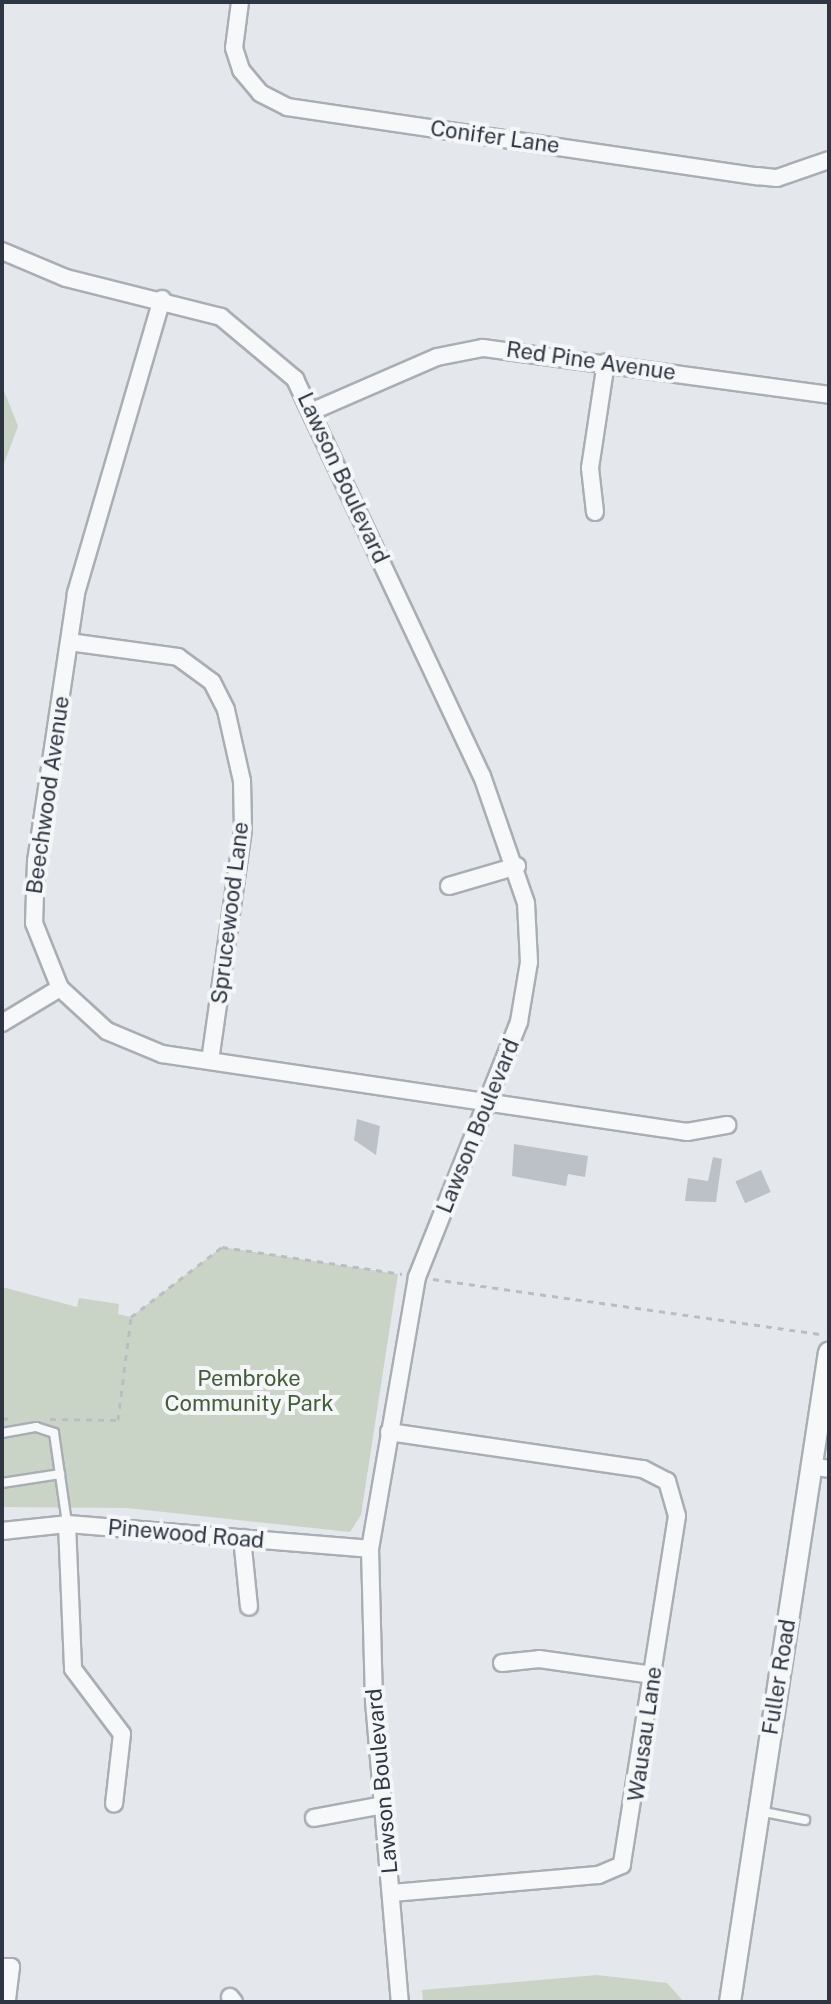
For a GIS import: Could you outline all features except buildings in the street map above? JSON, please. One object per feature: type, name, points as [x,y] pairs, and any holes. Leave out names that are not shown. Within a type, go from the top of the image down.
[{"type":"street","name":"Conifer Lane","points":[[240,2],[234,48],[241,70],[260,93],[287,107],[777,178],[829,160]]},
{"type":"street","name":"Lawson Boulevard","points":[[2,251],[66,278],[162,299],[221,317],[256,339],[315,410],[517,866],[529,933],[527,986],[493,1101],[417,1277],[370,1549],[383,1805],[400,2002]]},
{"type":"street","name":"Beechwood Avenue","points":[[162,299],[81,570],[69,642],[32,893],[41,947],[60,988],[107,1031],[162,1054],[687,1132],[727,1125]]},
{"type":"street","name":"Red Pine Avenue","points":[[315,410],[437,357],[483,348],[606,362],[829,395]]},
{"type":"street","points":[[595,512],[590,468],[606,362]]},
{"type":"street","name":"Sprucewood Lane","points":[[69,642],[178,657],[212,682],[226,710],[243,829],[210,1061]]},
{"type":"street","points":[[449,886],[517,866]]},
{"type":"street","points":[[2,1023],[60,988]]},
{"type":"street","name":"Fuller Road","points":[[730,2002],[758,1811],[820,1467],[829,1352]]},
{"type":"street","name":"Wausau Lane","points":[[389,1432],[658,1475],[676,1494],[673,1547],[622,1865],[570,1877],[392,1893]]},
{"type":"street","points":[[67,1524],[73,1669],[122,1734],[114,1804]]},
{"type":"street","name":"Pinewood Road","points":[[2,1531],[67,1524],[370,1549]]},
{"type":"street","points":[[242,1538],[249,1607]]},
{"type":"street","points":[[502,1663],[539,1659],[653,1675]]},
{"type":"street","points":[[314,1818],[383,1805]]},
{"type":"street","points":[[2,1967],[11,1967],[7,2002]]},
{"type":"lane","points":[[2,1433],[36,1427],[54,1433],[67,1524]]},
{"type":"lane","points":[[2,1483],[60,1474]]},
{"type":"lane","points":[[758,1811],[805,1820]]},
{"type":"path","points":[[45,1419],[118,1420],[131,1317],[222,1247],[829,1336]]},
{"type":"path","points":[[2,1419],[30,1418]]},
{"type":"green space","points":[[2,386],[18,426],[2,469]]},
{"type":"green space","name":"Pembroke Community Park","points":[[222,1247],[398,1274],[361,1515],[350,1532],[127,1508],[2,1507],[2,1287],[77,1307],[79,1298],[119,1304],[118,1314],[131,1317]]},
{"type":"green space","points":[[597,1975],[667,1983],[684,2002],[423,2002],[422,1990]]}]
